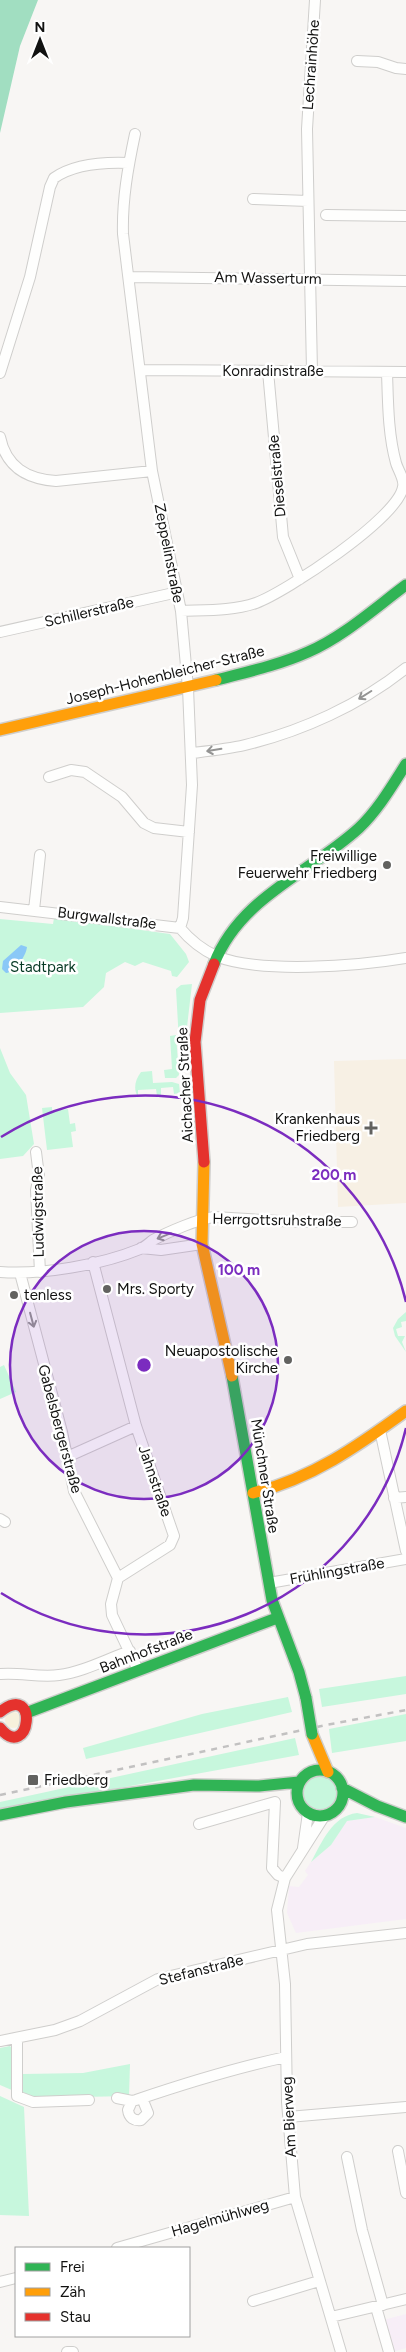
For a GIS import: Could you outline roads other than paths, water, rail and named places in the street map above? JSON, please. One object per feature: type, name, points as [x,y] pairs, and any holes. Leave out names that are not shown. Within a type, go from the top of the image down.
[{"type":"main road","name":"Joseph-Hohenbleicher-Straße","points":[[0,730],[188,688],[256,670],[309,652],[347,628],[406,585]]},
{"type":"main road","name":"Aichacher Straße","points":[[202,1219],[204,1151],[195,1042],[200,1000],[217,956],[233,930],[252,907],[359,828],[381,802],[406,764]]},
{"type":"main road","name":"Münchner Straße","points":[[202,1219],[202,1244],[235,1387],[269,1583],[277,1618],[300,1667],[315,1749],[328,1772]]},
{"type":"main road","points":[[253,1492],[288,1485],[380,1430],[406,1411]]},
{"type":"main road","name":"Bahnhofstraße","points":[[26,1713],[277,1618]]},
{"type":"main road","points":[[0,1712],[4,1708],[13,1705],[20,1707],[26,1713],[28,1723],[21,1734],[9,1735],[0,1728]]},
{"type":"main road","name":"Münchner Straße","points":[[308,1773],[315,1749]]},
{"type":"main road","points":[[318,1770],[328,1772],[338,1779],[342,1788],[339,1805],[335,1811],[325,1816],[308,1813],[298,1800],[296,1791],[299,1782],[308,1773],[318,1770]]},
{"type":"main road","points":[[0,1815],[66,1802],[194,1785],[259,1786],[299,1782]]},
{"type":"main road","points":[[259,1786],[286,1794],[298,1800]]},
{"type":"main road","points":[[342,1788],[377,1806],[406,1817]]},
{"type":"main road","points":[[339,1805],[377,1806]]},
{"type":"street","name":"Lechrainhöhe","points":[[312,371],[307,129],[315,0]]},
{"type":"street","points":[[357,61],[378,62],[406,69]]},
{"type":"street","name":"Zeppelinstraße","points":[[135,134],[129,163],[123,234],[130,277],[152,471],[181,611],[192,753],[189,832],[183,918],[180,928]]},
{"type":"street","points":[[0,373],[24,299],[50,187],[54,178],[74,169],[115,163],[129,163]]},
{"type":"street","points":[[254,199],[308,201]]},
{"type":"street","points":[[326,215],[406,216]]},
{"type":"street","name":"Am Wasserturm","points":[[130,277],[406,280]]},
{"type":"street","name":"Konradinstraße","points":[[140,370],[406,372]]},
{"type":"street","name":"Dieselstraße","points":[[268,371],[283,537],[300,579]]},
{"type":"street","points":[[181,611],[239,607],[256,603],[300,579],[345,549],[372,526],[401,495],[404,485],[393,452],[387,372]]},
{"type":"street","points":[[0,437],[2,448],[10,463],[24,474],[40,480],[56,481],[152,471]]},
{"type":"street","name":"Schillerstraße","points":[[0,632],[178,592]]},
{"type":"street","points":[[192,753],[244,746],[321,719],[352,703],[406,668]]},
{"type":"street","points":[[50,777],[71,770],[85,772],[122,797],[144,823],[154,828],[189,832]]},
{"type":"street","points":[[34,910],[40,855]]},
{"type":"street","name":"Burgwallstraße","points":[[0,907],[180,928]]},
{"type":"street","points":[[180,928],[196,946],[217,956],[242,963],[273,965],[379,962],[406,958]]},
{"type":"street","name":"Ludwigstraße","points":[[36,1152],[39,1176],[36,1190],[40,1272]]},
{"type":"street","name":"Herrgottsruhstraße","points":[[202,1219],[218,1216],[296,1222],[352,1222]]},
{"type":"street","name":"Ludwigstraße","points":[[0,1272],[20,1274],[40,1272],[93,1262],[141,1248],[153,1240],[202,1219]]},
{"type":"street","name":"Ludwigstraße","points":[[141,1248],[161,1250],[202,1244]]},
{"type":"street","name":"Jahnstraße","points":[[93,1262],[136,1426],[174,1536],[170,1545],[118,1578]]},
{"type":"street","name":"Gabelsbergerstraße","points":[[20,1274],[74,1491],[118,1578]]},
{"type":"street","points":[[67,1457],[136,1426]]},
{"type":"street","points":[[380,1430],[406,1551]]},
{"type":"street","points":[[394,1498],[406,1497]]},
{"type":"street","name":"Frühlingstraße","points":[[269,1583],[406,1559]]},
{"type":"street","points":[[118,1578],[111,1604],[112,1614],[138,1670]]},
{"type":"street","points":[[0,1674],[16,1673],[57,1676],[70,1674],[130,1651]]},
{"type":"street","points":[[199,1824],[275,1802],[272,1868],[278,1875],[286,1878]]},
{"type":"street","points":[[302,1854],[308,1813]]},
{"type":"street","points":[[282,1949],[278,1910],[286,1878],[325,1816]]},
{"type":"street","name":"Stefanstraße","points":[[0,2041],[55,2030],[80,2021],[158,1979],[282,1949],[406,1933]]},
{"type":"street","name":"Am Bierweg","points":[[282,1949],[286,2004],[288,2117],[295,2197],[341,2352]]},
{"type":"street","points":[[17,2038],[17,2096],[33,2102],[89,2100]]},
{"type":"street","points":[[117,2098],[138,2099],[214,2074],[286,2057]]},
{"type":"street","points":[[288,2117],[406,2106]]},
{"type":"street","points":[[398,2151],[406,2193]]},
{"type":"street","points":[[346,2156],[389,2352]]},
{"type":"street","name":"Hagelmühlweg","points":[[120,2247],[295,2197]]},
{"type":"street","points":[[0,2282],[15,2278]]},
{"type":"street","points":[[253,2301],[319,2281]]},
{"type":"street","points":[[330,2317],[406,2299]]},
{"type":"street","points":[[68,2352],[73,2352]]},
{"type":"water","points":[[21,945],[27,947],[25,955],[13,970],[6,973],[2,969],[3,961]]},
{"type":"railway","points":[[0,1795],[326,1725],[406,1710]]},
{"type":"place","name":"Freiwillige Feuerwehr Friedberg","points":[[387,865]]},
{"type":"place","name":"Krankenhaus Friedberg","points":[[371,1128]]},
{"type":"place","name":"Mrs. Sporty","points":[[107,1289]]},
{"type":"place","name":"tenless","points":[[14,1295]]},
{"type":"place","name":"Neuapostolische Kirche","points":[[288,1360]]},
{"type":"place","name":"Friedberg","points":[[33,1780]]},
{"type":"park label","name":"Stadtpark","points":[[43,967]]}]
